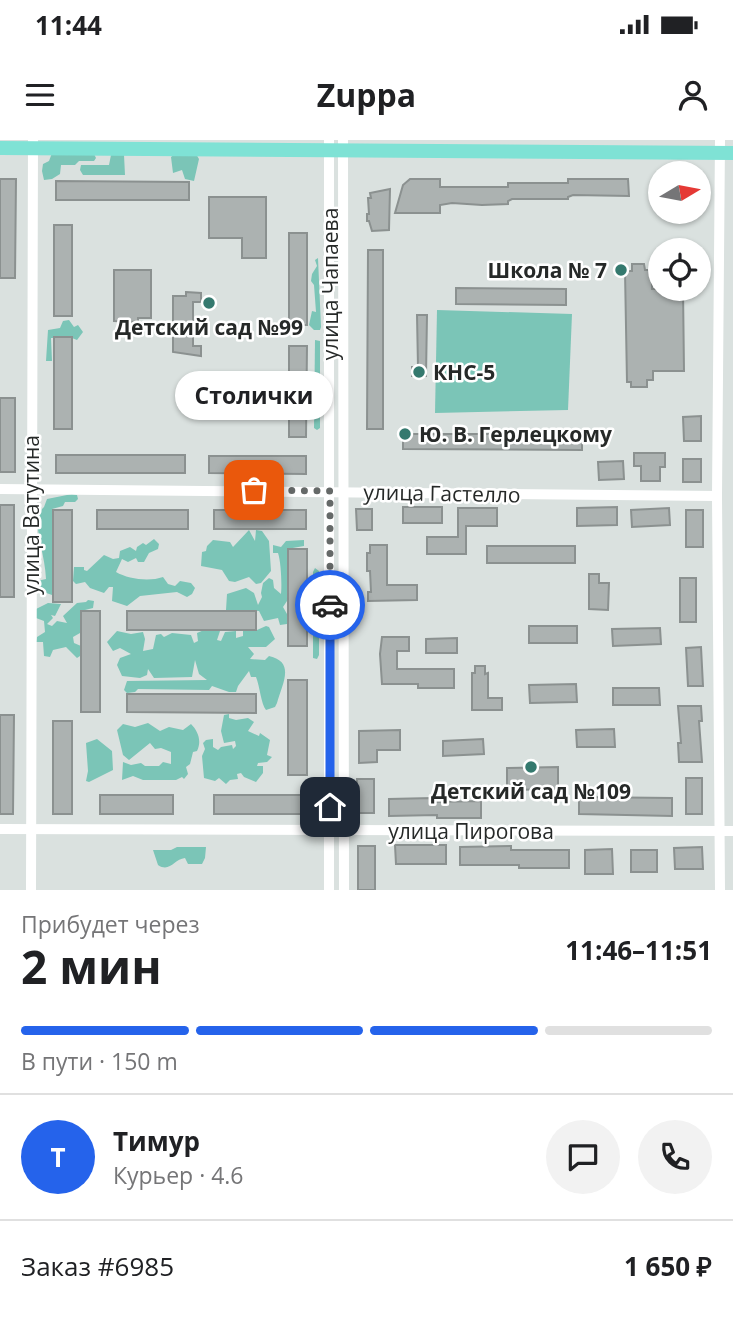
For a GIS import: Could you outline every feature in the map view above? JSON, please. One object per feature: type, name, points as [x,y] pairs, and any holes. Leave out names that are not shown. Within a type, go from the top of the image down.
[{"type":"main road","points":[[0,148],[33,144],[724,149]]},
{"type":"street","name":"улица Ватутина","points":[[30,890],[33,144]]},
{"type":"street","name":"улица Чапаева","points":[[329,890],[330,491],[336,145]]},
{"type":"street","points":[[336,145],[344,491],[344,890]]},
{"type":"street","points":[[720,890],[717,496],[724,149]]},
{"type":"street","name":"улица Гастелло","points":[[0,489],[717,496]]},
{"type":"street","name":"улица Пирогова","points":[[0,830],[733,831]]},
{"type":"green space","points":[[52,153],[94,154],[96,158],[94,161],[79,161],[75,165],[61,165],[60,174],[44,180],[43,164],[49,161]]},
{"type":"green space","points":[[175,154],[196,154],[199,159],[194,181],[185,179],[182,170],[173,173],[171,157]]},
{"type":"green space","points":[[111,155],[124,155],[125,175],[83,175],[80,170],[81,165],[109,165]]},
{"type":"green space","points":[[318,258],[321,327],[320,330],[314,330],[309,325],[312,311],[316,312],[314,285],[311,281],[317,266],[315,260]]},
{"type":"green space","points":[[437,310],[572,314],[568,410],[435,413]]},
{"type":"green space","points":[[69,320],[83,332],[77,340],[51,338],[52,361],[46,361],[48,330],[60,328],[63,321]]},
{"type":"green space","points":[[315,340],[320,341],[320,428],[317,430],[314,428]]},
{"type":"green space","points":[[77,495],[75,502],[65,502],[63,506],[52,509],[52,595],[35,589],[37,581],[46,579],[37,514],[47,499]]},
{"type":"green space","points":[[249,530],[255,541],[256,530],[262,531],[269,541],[271,571],[261,583],[256,584],[249,577],[235,582],[229,581],[222,570],[201,566],[202,552],[206,551],[213,540],[230,542],[233,547]]},
{"type":"green space","points":[[154,539],[159,544],[158,549],[149,553],[144,562],[138,562],[136,558],[128,562],[122,559],[116,572],[139,579],[163,577],[168,584],[175,586],[180,581],[191,583],[195,588],[192,594],[187,597],[177,592],[140,596],[127,606],[112,601],[113,587],[109,587],[104,593],[90,588],[85,582],[76,584],[73,581],[74,567],[84,567],[87,571],[104,555],[113,559],[119,558],[120,551],[130,547],[136,551],[143,543],[146,545]]},
{"type":"green space","points":[[304,540],[304,546],[287,549],[287,601],[283,607],[287,614],[287,624],[280,625],[278,618],[264,621],[259,611],[226,610],[227,594],[246,588],[254,593],[258,605],[262,597],[263,583],[269,578],[281,594],[280,562],[278,553],[273,553],[273,545],[281,547],[286,541]]},
{"type":"green space","points":[[315,568],[319,571],[317,659],[313,658]]},
{"type":"green space","points":[[94,601],[93,608],[81,611],[80,633],[73,637],[74,643],[81,646],[80,656],[77,658],[66,647],[53,650],[50,657],[44,656],[43,642],[36,642],[37,637],[45,632],[44,621],[36,618],[36,609],[48,603],[61,604],[47,624],[52,626],[57,621],[67,623],[63,616],[77,603]]},
{"type":"green space","points":[[266,626],[275,639],[266,647],[248,647],[254,654],[250,659],[265,660],[269,656],[277,659],[285,668],[285,675],[275,707],[266,710],[256,677],[251,677],[249,671],[236,692],[212,686],[209,690],[138,689],[127,693],[124,690],[127,681],[207,680],[199,674],[195,660],[192,677],[154,678],[148,669],[147,675],[140,678],[122,676],[117,665],[120,658],[131,654],[120,648],[113,651],[107,642],[117,631],[131,634],[143,632],[143,651],[153,649],[156,635],[191,635],[194,643],[198,641],[197,633],[204,630],[220,631],[217,640],[221,641],[225,632],[236,631],[236,638],[243,636],[243,631]]},
{"type":"green space","points":[[229,714],[229,718],[236,720],[248,718],[254,722],[248,731],[259,736],[260,733],[270,740],[267,755],[272,757],[267,762],[258,763],[257,766],[263,766],[263,773],[256,782],[241,773],[237,774],[238,779],[230,780],[226,784],[219,778],[215,781],[204,778],[202,756],[205,749],[203,743],[206,740],[213,739],[213,747],[218,750],[232,745],[233,749],[236,746],[235,741],[224,743],[221,731],[224,715]]},
{"type":"green space","points":[[148,723],[160,731],[169,727],[183,730],[191,724],[196,730],[198,747],[186,767],[188,774],[184,779],[143,780],[133,776],[122,780],[123,762],[131,765],[141,763],[145,766],[159,766],[163,762],[171,764],[171,752],[155,749],[150,743],[129,760],[123,755],[117,730],[123,724],[135,727]]},
{"type":"green space","points":[[97,739],[112,751],[113,770],[89,782],[86,781],[86,743]]},
{"type":"green space","points":[[177,847],[206,847],[202,864],[188,864],[185,858],[169,867],[158,865],[153,850],[171,850]]},
{"type":"building","points":[[0,179],[16,179],[15,278],[0,278]]},
{"type":"building","points":[[410,179],[440,179],[440,187],[508,187],[508,183],[568,183],[568,179],[628,179],[629,196],[573,195],[568,199],[512,199],[508,204],[452,203],[440,205],[440,213],[395,213],[403,185]]},
{"type":"building","points":[[56,181],[189,182],[189,200],[56,200]]},
{"type":"building","points":[[390,189],[389,230],[372,231],[367,221],[370,193]]},
{"type":"building","points":[[209,197],[266,197],[266,258],[242,258],[242,238],[209,238]]},
{"type":"building","points":[[54,225],[72,225],[72,316],[54,316]]},
{"type":"building","points":[[289,233],[307,233],[307,325],[289,325]]},
{"type":"building","points":[[368,250],[383,250],[383,429],[367,429]]},
{"type":"building","points":[[632,264],[644,264],[645,270],[648,270],[648,301],[683,301],[684,371],[653,371],[653,380],[647,380],[647,387],[631,387],[631,382],[627,382],[625,271],[632,271]]},
{"type":"building","points":[[114,270],[151,270],[151,318],[138,318],[138,322],[114,321]]},
{"type":"building","points":[[456,288],[566,289],[566,305],[456,304]]},
{"type":"building","points":[[186,292],[201,293],[201,302],[193,302],[193,346],[201,346],[201,356],[173,352],[173,296],[186,296]]},
{"type":"building","points":[[417,315],[427,315],[426,376],[412,376],[412,367],[418,367]]},
{"type":"building","points":[[54,337],[72,337],[72,429],[54,429]]},
{"type":"building","points":[[289,346],[307,346],[306,437],[289,437]]},
{"type":"building","points":[[0,398],[15,398],[15,472],[0,472]]},
{"type":"building","points":[[701,416],[701,441],[684,441],[683,417]]},
{"type":"building","points":[[403,434],[582,434],[582,450],[403,449]]},
{"type":"building","points":[[634,453],[665,453],[665,467],[660,467],[660,481],[641,481],[641,466],[634,466]]},
{"type":"building","points":[[56,455],[185,455],[185,473],[56,473]]},
{"type":"building","points":[[209,456],[306,456],[306,474],[209,473]]},
{"type":"building","points":[[683,459],[701,459],[701,482],[683,482]]},
{"type":"building","points":[[623,461],[624,479],[599,480],[598,462]]},
{"type":"building","points":[[0,505],[14,505],[14,597],[0,597]]},
{"type":"building","points":[[403,507],[442,507],[442,523],[403,523]]},
{"type":"building","points":[[617,507],[617,525],[577,526],[577,508]]},
{"type":"building","points":[[458,508],[497,508],[497,526],[466,526],[466,554],[427,554],[427,537],[458,537]]},
{"type":"building","points":[[669,508],[670,525],[632,527],[631,510]]},
{"type":"building","points":[[356,509],[372,509],[372,530],[357,530]]},
{"type":"building","points":[[53,510],[72,510],[72,602],[53,602]]},
{"type":"building","points":[[97,510],[188,510],[188,529],[97,529]]},
{"type":"building","points":[[214,510],[306,510],[306,529],[214,529]]},
{"type":"building","points":[[686,510],[703,510],[703,547],[686,547]]},
{"type":"building","points":[[370,545],[387,545],[387,585],[417,585],[417,600],[368,601],[368,592],[371,592],[367,553],[370,553]]},
{"type":"building","points":[[487,546],[575,546],[575,563],[487,563]]},
{"type":"building","points":[[288,549],[307,549],[307,646],[288,646]]},
{"type":"building","points":[[589,574],[599,574],[599,583],[609,583],[608,610],[589,609]]},
{"type":"building","points":[[680,578],[696,578],[696,622],[680,622]]},
{"type":"building","points":[[81,611],[100,611],[100,712],[81,712]]},
{"type":"building","points":[[127,611],[256,611],[256,630],[127,630]]},
{"type":"building","points":[[529,626],[577,626],[577,643],[529,643]]},
{"type":"building","points":[[660,628],[661,644],[613,646],[612,629]]},
{"type":"building","points":[[382,637],[409,637],[409,651],[397,651],[397,669],[454,669],[454,688],[382,684]]},
{"type":"building","points":[[457,638],[457,653],[426,653],[426,639]]},
{"type":"building","points":[[701,647],[703,686],[688,686],[686,648]]},
{"type":"building","points":[[475,666],[485,666],[485,674],[488,673],[488,698],[502,698],[502,710],[472,710],[472,673],[475,673]]},
{"type":"building","points":[[288,680],[307,680],[307,775],[288,775]]},
{"type":"building","points":[[576,684],[577,702],[530,703],[529,685]]},
{"type":"building","points":[[613,688],[659,688],[660,705],[613,705]]},
{"type":"building","points":[[127,694],[256,694],[256,713],[127,712]]},
{"type":"building","points":[[678,706],[701,706],[702,721],[699,721],[702,762],[679,762],[678,743],[681,743]]},
{"type":"building","points":[[0,715],[14,715],[13,814],[0,814]]},
{"type":"building","points":[[53,721],[72,721],[72,814],[53,814]]},
{"type":"building","points":[[614,729],[615,747],[577,747],[576,730]]},
{"type":"building","points":[[400,730],[400,750],[377,750],[377,762],[359,763],[359,731]]},
{"type":"building","points":[[483,739],[484,754],[443,756],[443,741]]},
{"type":"building","points":[[558,767],[558,789],[507,790],[507,768]]},
{"type":"building","points":[[686,778],[702,778],[702,814],[686,814]]},
{"type":"building","points":[[357,779],[374,779],[374,813],[357,813]]},
{"type":"building","points":[[100,795],[173,795],[173,814],[100,814]]},
{"type":"building","points":[[214,795],[305,795],[305,814],[214,814]]},
{"type":"building","points":[[579,797],[672,798],[672,816],[579,814]]},
{"type":"building","points":[[432,798],[432,802],[481,801],[481,818],[389,816],[389,799]]},
{"type":"building","points":[[395,845],[446,845],[446,864],[396,864]]},
{"type":"building","points":[[358,846],[375,846],[375,890],[358,890]]},
{"type":"building","points":[[511,846],[511,850],[569,850],[569,868],[460,865],[460,847]]},
{"type":"building","points":[[702,847],[703,869],[675,869],[674,848]]},
{"type":"building","points":[[612,849],[613,874],[585,874],[585,850]]},
{"type":"building","points":[[631,850],[657,850],[657,872],[631,872]]},
{"type":"way so far","points":[[254,490],[330,491],[330,605]]},
{"type":"place","name":"Школа № 7","points":[[621,270]]},
{"type":"place","name":"Детский сад №99","points":[[209,303]]},
{"type":"place","name":"КНС-5","points":[[419,372]]},
{"type":"place","name":"Ю. В. Герлецкому","points":[[405,434]]},
{"type":"place","name":"Столички","points":[[254,490]]},
{"type":"place","name":"Детский сад №109","points":[[531,767]]},
{"type":"route","points":[[330,605],[330,807]]}]
